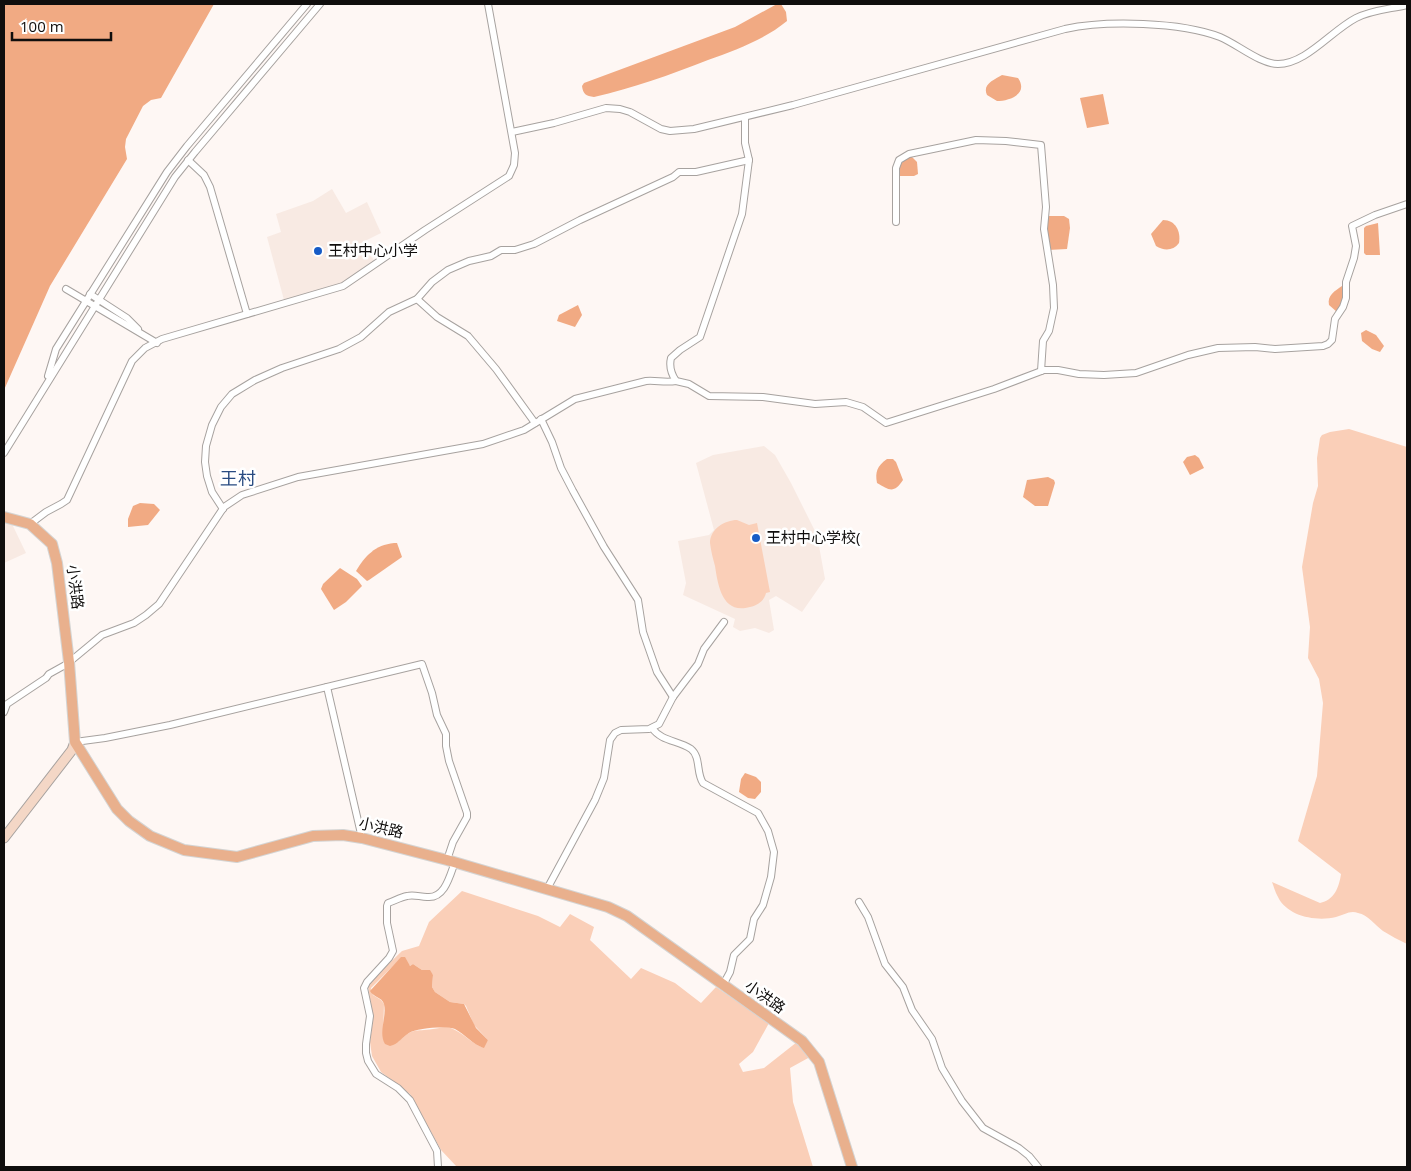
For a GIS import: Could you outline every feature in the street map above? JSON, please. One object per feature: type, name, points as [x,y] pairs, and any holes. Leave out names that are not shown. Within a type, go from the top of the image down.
[{"type":"main road","name":"小洪路","points":[[4,517],[30,524],[52,544],[58,563],[69,662],[75,742],[117,809],[129,821],[150,836],[184,850],[238,857],[313,836],[343,834],[451,861],[608,906],[628,916],[802,1041],[819,1062],[852,1167]]},
{"type":"main road","points":[[4,838],[72,750],[75,742]]},
{"type":"street","points":[[45,387],[56,349],[176,160],[307,4]]},
{"type":"street","points":[[4,453],[168,188],[188,160],[320,4]]},
{"type":"street","points":[[30,524],[67,500],[132,361],[140,352],[162,339],[348,284],[425,230],[509,176],[515,161],[512,132],[488,4]]},
{"type":"street","points":[[512,132],[554,123],[606,108],[630,112],[656,128],[670,131],[700,128],[1065,30],[1099,24],[1168,27],[1200,31],[1227,40],[1271,64],[1288,63],[1302,57],[1344,25],[1358,17],[1407,5]]},
{"type":"street","points":[[676,381],[672,374],[670,362],[674,354],[700,337],[742,214],[749,160],[745,143],[745,117]]},
{"type":"street","points":[[896,222],[896,168],[901,158],[917,152],[976,140],[1040,145],[1046,207],[1044,229],[1053,286],[1054,308],[1049,331],[1043,342],[1041,371]]},
{"type":"street","points":[[188,160],[204,175],[210,187],[248,314]]},
{"type":"street","points":[[223,508],[212,492],[207,476],[205,462],[206,446],[212,426],[221,407],[232,394],[250,382],[282,368],[339,349],[361,337],[389,312],[417,299],[432,282],[448,270],[469,261],[491,256],[501,250],[516,250],[534,244],[580,220],[673,177],[679,172],[696,172],[749,160]]},
{"type":"street","points":[[4,712],[7,704],[69,662],[102,635],[134,623],[153,610],[159,604],[223,508],[237,498],[287,480],[483,444],[506,437],[535,424],[575,399],[652,380],[665,383],[676,381],[690,384],[709,396],[763,397],[815,404],[846,402],[869,411],[886,423],[994,389],[1041,371],[1058,370],[1079,374],[1104,375],[1136,373],[1188,355],[1218,348],[1255,347],[1275,350],[1323,346],[1332,340],[1335,319],[1343,307],[1346,298],[1346,284],[1356,246],[1352,226],[1376,214],[1407,204]]},
{"type":"street","points":[[66,289],[155,343]]},
{"type":"street","points":[[90,294],[127,318],[155,343]]},
{"type":"street","points":[[417,299],[437,317],[468,336],[496,369],[535,424]]},
{"type":"street","points":[[541,419],[561,468],[573,491],[604,547],[638,600],[643,632],[658,672],[673,697]]},
{"type":"street","points":[[547,889],[595,800],[604,778],[610,740],[613,735],[621,730],[652,728],[659,724],[673,697],[698,664],[704,650],[724,622]]},
{"type":"street","points":[[75,742],[146,730],[422,664],[437,714],[446,734],[449,761],[467,817],[453,842],[445,886],[437,896],[428,898],[414,895],[406,896],[387,906],[386,923],[393,951],[367,982],[364,990],[370,1016],[366,1044],[368,1061],[376,1074],[398,1088],[410,1100],[437,1151],[438,1167]]},
{"type":"street","points":[[327,687],[362,838]]},
{"type":"street","points":[[652,728],[663,738],[692,750],[696,758],[700,778],[705,785],[758,813],[766,825],[772,842],[774,852],[763,905],[754,919],[750,938],[745,946],[736,953],[723,986]]},
{"type":"street","points":[[859,902],[868,917],[885,964],[903,987],[912,1010],[932,1039],[942,1068],[962,1101],[983,1128],[1019,1148],[1038,1167]]},
{"type":"shaded area","points":[[4,4],[214,4],[161,98],[151,100],[143,106],[126,139],[127,159],[50,286],[4,390]]},
{"type":"shaded area","points":[[777,4],[781,4],[786,12],[787,21],[769,34],[749,44],[680,71],[623,90],[594,97],[587,95],[583,91],[582,86],[584,83],[735,27]]},
{"type":"shaded area","points":[[1002,75],[1018,78],[1021,88],[1012,98],[997,101],[987,95],[986,88],[987,85]]},
{"type":"shaded area","points":[[1103,94],[1109,124],[1087,128],[1080,98]]},
{"type":"shaded area","points":[[911,156],[917,162],[918,174],[914,176],[900,176],[899,169],[901,164]]},
{"type":"shaded area","name":"王村中心小学","points":[[332,189],[346,213],[367,202],[381,233],[359,244],[374,260],[343,284],[284,300],[267,237],[281,232],[276,214],[313,201]]},
{"type":"shaded area","points":[[1047,216],[1064,216],[1069,219],[1070,228],[1067,249],[1048,250],[1046,236]]},
{"type":"shaded area","points":[[1163,220],[1171,222],[1177,227],[1179,243],[1171,249],[1162,249],[1156,246],[1151,234]]},
{"type":"shaded area","points":[[1378,223],[1380,255],[1366,255],[1364,253],[1364,228]]},
{"type":"shaded area","points":[[1342,286],[1342,299],[1337,312],[1329,305],[1329,299]]},
{"type":"shaded area","points":[[578,305],[582,315],[575,327],[557,321],[559,315]]},
{"type":"shaded area","points":[[1366,330],[1376,335],[1384,346],[1380,352],[1372,349],[1362,341],[1361,333]]},
{"type":"shaded area","points":[[1349,429],[1407,447],[1407,944],[1383,931],[1362,914],[1355,912],[1320,919],[1295,913],[1282,904],[1272,882],[1320,903],[1329,899],[1335,893],[1341,874],[1298,841],[1317,776],[1323,703],[1319,679],[1308,658],[1310,627],[1302,567],[1313,503],[1318,486],[1317,458],[1320,438],[1322,435],[1330,432]]},
{"type":"shaded area","name":"王村中心学校(","points":[[764,446],[775,455],[817,535],[825,579],[802,612],[776,596],[769,600],[774,630],[769,633],[755,628],[740,631],[733,627],[735,619],[683,595],[686,583],[678,541],[709,535],[714,530],[696,463],[713,455]]},
{"type":"shaded area","points":[[1195,455],[1199,458],[1204,468],[1190,475],[1183,462],[1187,457]]},
{"type":"shaded area","points":[[887,459],[893,459],[896,462],[903,480],[894,489],[888,489],[877,483],[876,476],[878,470]]},
{"type":"shaded area","points":[[1048,477],[1054,480],[1055,483],[1048,506],[1035,506],[1023,497],[1027,480]]},
{"type":"shaded area","points":[[140,503],[154,504],[160,510],[148,525],[128,527],[128,519],[133,506]]},
{"type":"shaded area","points":[[732,520],[749,525],[757,523],[770,592],[766,593],[758,604],[741,608],[733,607],[723,597],[710,543],[715,530],[719,526]]},
{"type":"shaded area","points":[[4,522],[12,524],[26,553],[4,563]]},
{"type":"shaded area","points":[[397,543],[402,557],[367,581],[356,571],[371,552],[381,546]]},
{"type":"shaded area","points":[[340,568],[357,579],[362,586],[346,602],[334,610],[321,589],[323,584]]},
{"type":"shaded area","points":[[745,773],[756,777],[761,782],[761,792],[755,799],[748,798],[739,792],[741,779]]},
{"type":"shaded area","points":[[462,891],[538,916],[560,927],[570,914],[594,927],[590,940],[631,979],[641,968],[675,983],[701,1003],[716,987],[769,1023],[753,1052],[739,1064],[743,1072],[764,1068],[797,1042],[810,1057],[790,1068],[793,1102],[813,1167],[457,1167],[441,1150],[410,1094],[381,1072],[372,1056],[370,1042],[373,1020],[368,986],[402,951],[419,946],[429,922]],"holes":[[[401,958],[410,966],[413,964],[422,970],[427,970],[433,975],[432,987],[435,992],[450,1002],[466,1006],[474,1025],[488,1040],[481,1047],[459,1032],[447,1027],[414,1031],[398,1042],[383,1039],[384,1004],[373,995],[371,988]]]},
{"type":"shaded area","points":[[401,957],[405,957],[410,966],[413,964],[422,970],[430,970],[433,975],[432,987],[435,992],[450,1002],[464,1004],[476,1028],[488,1040],[484,1048],[455,1029],[445,1028],[413,1031],[393,1045],[385,1044],[382,1035],[384,1004],[370,991]]},
{"type":"place","name":"王村中心小学","points":[[318,251]]},
{"type":"place","name":"王村中心学校(","points":[[756,538]]},
{"type":"district","name":"王村","points":[[238,479]]}]
